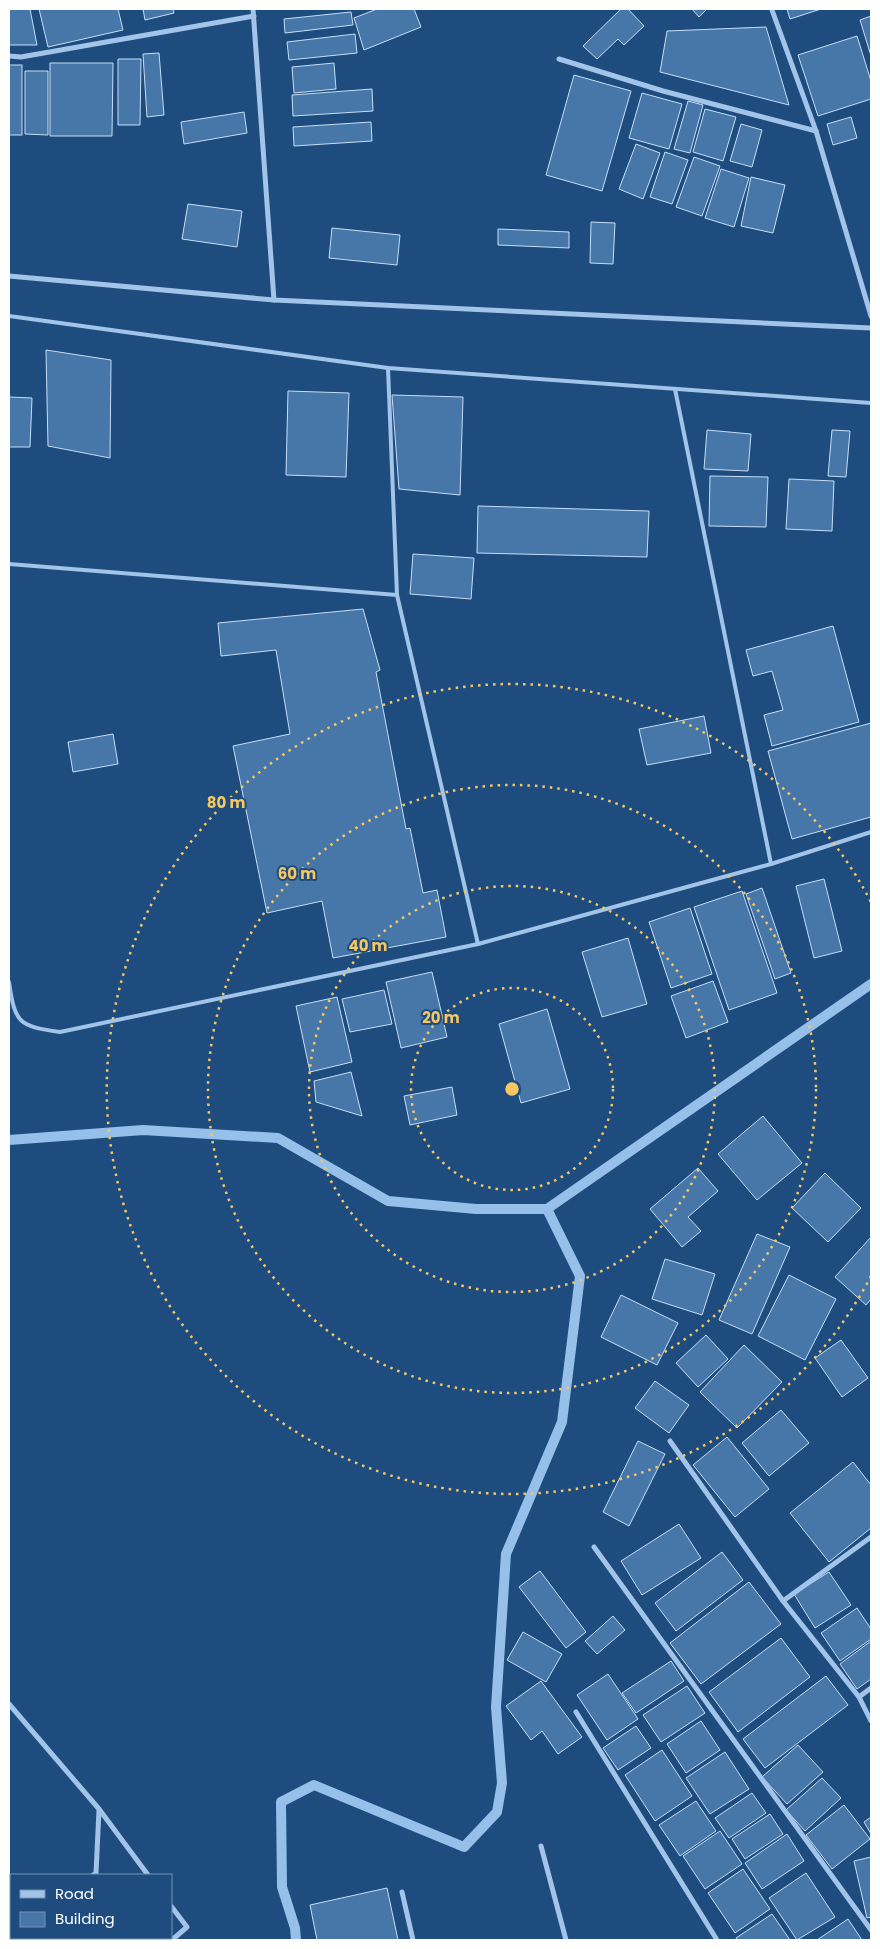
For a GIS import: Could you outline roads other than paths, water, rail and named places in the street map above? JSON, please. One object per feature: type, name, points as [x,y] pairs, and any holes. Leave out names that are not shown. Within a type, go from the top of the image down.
[{"type":"street","points":[[253,9],[274,300]]},
{"type":"street","points":[[772,10],[816,131],[871,316]]},
{"type":"street","points":[[9,56],[21,57],[254,16]]},
{"type":"street","points":[[559,60],[663,91],[816,131]]},
{"type":"street","points":[[9,276],[274,300],[871,328]]},
{"type":"street","points":[[670,1441],[783,1601],[859,1697],[871,1721]]},
{"type":"street","points":[[783,1601],[871,1538]]},
{"type":"street","points":[[594,1547],[871,1930]]},
{"type":"street","points":[[859,1697],[871,1688]]},
{"type":"street","points":[[9,1704],[99,1809],[147,1874]]},
{"type":"street","points":[[576,1712],[717,1940]]},
{"type":"street","points":[[94,1874],[99,1809]]},
{"type":"street","points":[[541,1846],[566,1940]]},
{"type":"street","points":[[402,1892],[413,1940]]},
{"type":"street","points":[[172,1907],[186,1927],[172,1940]]},
{"type":"lane","points":[[9,316],[388,368],[871,403]]},
{"type":"lane","points":[[388,368],[397,595],[478,944]]},
{"type":"lane","points":[[674,389],[771,864]]},
{"type":"lane","points":[[9,564],[397,595]]},
{"type":"lane","points":[[9,982],[13,1010],[30,1028],[60,1032],[478,944],[771,864],[871,832]]},
{"type":"waterway","points":[[9,1140],[143,1130],[278,1138],[388,1201],[476,1209],[547,1209],[871,984]]},
{"type":"waterway","points":[[296,1940],[295,1928],[282,1887],[281,1802],[314,1785],[464,1847],[497,1812],[502,1783],[496,1707],[506,1554],[562,1422],[580,1276],[547,1209]]}]
